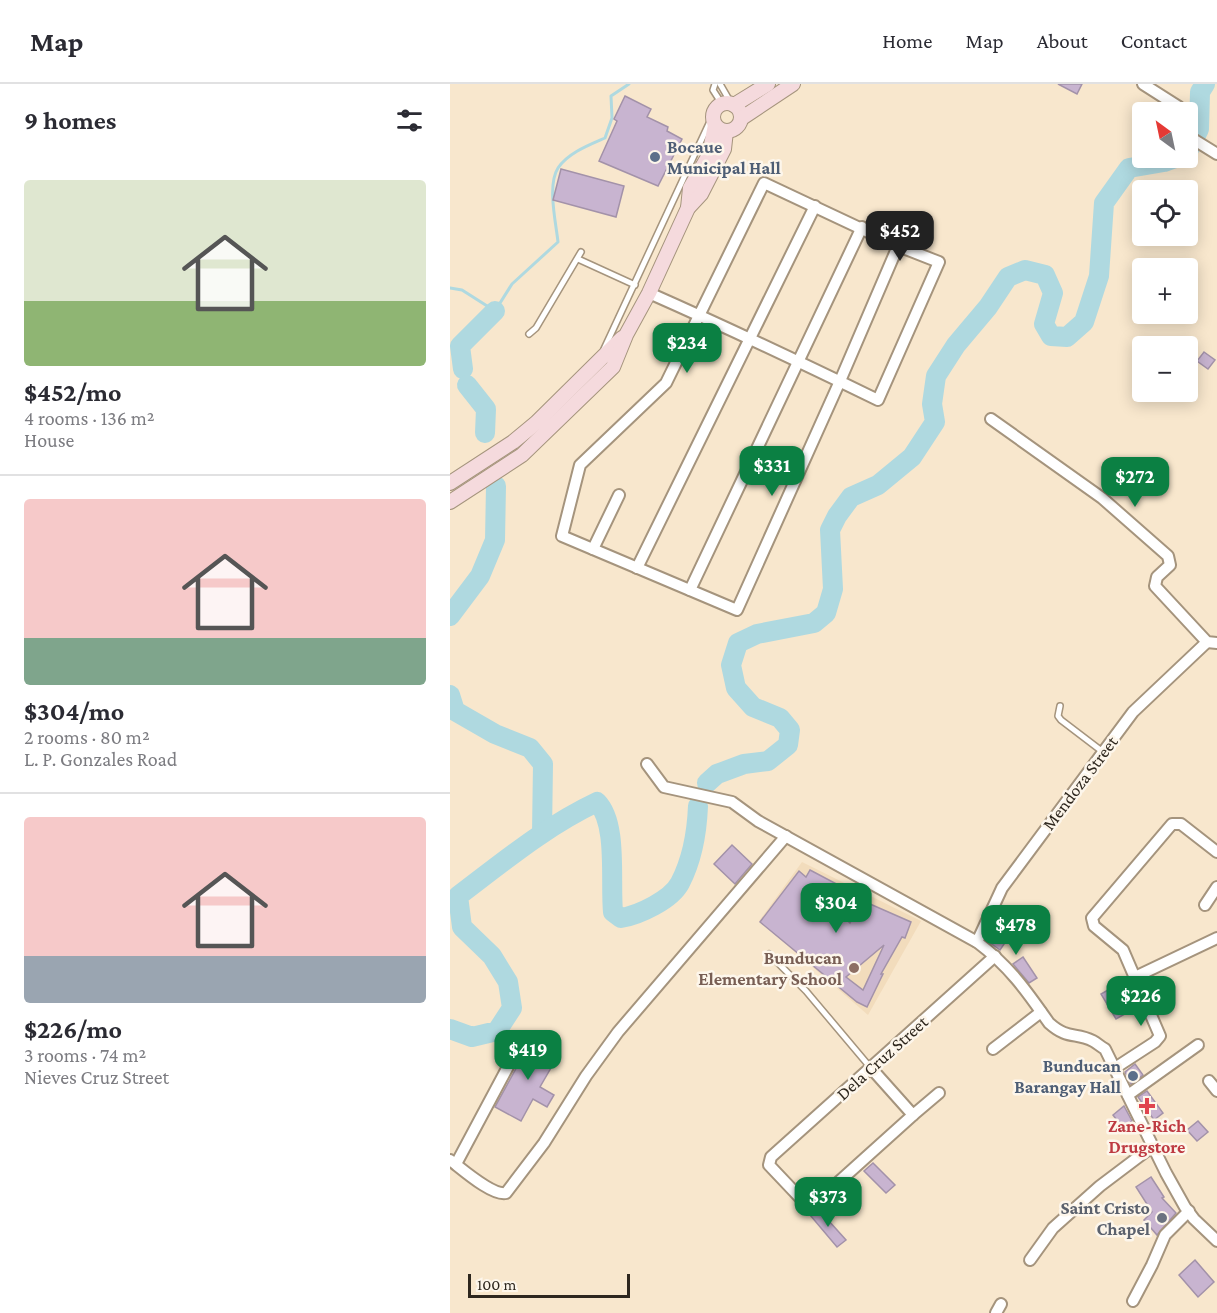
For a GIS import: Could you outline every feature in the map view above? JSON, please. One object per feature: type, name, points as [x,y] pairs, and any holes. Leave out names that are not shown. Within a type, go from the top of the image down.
[{"type":"main road","points":[[450,502],[522,455],[613,367],[626,335],[649,292],[688,208],[690,188],[708,155],[724,114],[768,84]]},
{"type":"main road","points":[[724,114],[738,126],[742,118],[793,84]]},
{"type":"main road","points":[[724,114],[740,110],[742,118]]},
{"type":"main road","points":[[450,483],[513,442],[536,423],[626,335]]},
{"type":"main road","points":[[513,442],[522,455]]},
{"type":"main road","points":[[462,475],[471,488]]},
{"type":"street","points":[[1143,84],[1171,102]]},
{"type":"street","points":[[1198,142],[1215,153]]},
{"type":"street","points":[[649,292],[699,316],[840,381],[878,400],[939,262],[898,246],[862,227],[764,183],[699,316],[666,383],[580,465],[562,536],[736,610],[840,381],[898,246]]},
{"type":"street","points":[[637,568],[815,206]]},
{"type":"street","points":[[690,590],[862,227]]},
{"type":"street","points":[[991,419],[1102,498],[1168,556],[1170,565],[1157,577],[1155,586],[1212,643]]},
{"type":"street","points":[[593,549],[619,495]]},
{"type":"street","name":"Mendoza Street","points":[[977,942],[1002,888],[1133,712],[1212,643]]},
{"type":"street","points":[[647,764],[664,787],[732,802],[758,821],[977,942],[995,956],[1010,969],[1057,1030],[1065,1035],[1092,1040],[1105,1049],[1153,1146],[1189,1211],[1217,1241]]},
{"type":"street","points":[[1115,1068],[1155,1042],[1160,1036],[1123,950],[1092,924],[1093,915],[1172,824],[1180,824],[1215,847]]},
{"type":"street","points":[[518,1048],[453,1162],[500,1194],[506,1193],[544,1143],[586,1076],[618,1032],[786,836]]},
{"type":"street","points":[[1204,905],[1217,887]]},
{"type":"street","points":[[1135,977],[1217,938]]},
{"type":"street","name":"Dela Cruz Street","points":[[913,1115],[813,1206],[805,1203],[771,1168],[769,1159],[995,956]]},
{"type":"street","points":[[993,1049],[1041,1012]]},
{"type":"street","points":[[1128,1095],[1198,1045]]},
{"type":"street","points":[[871,1068],[913,1115],[939,1093]]},
{"type":"street","points":[[1209,1081],[1217,1091]]},
{"type":"street","points":[[1030,1260],[1053,1228],[1100,1186],[1153,1146]]},
{"type":"street","points":[[1133,1300],[1165,1235],[1189,1211]]},
{"type":"lane","points":[[715,84],[713,90],[724,114]]},
{"type":"lane","points":[[601,358],[607,339],[634,285],[724,114],[720,84]]},
{"type":"lane","points":[[529,334],[536,328],[581,252]]},
{"type":"lane","points":[[578,259],[634,285]]},
{"type":"lane","points":[[1060,706],[1058,716],[1061,720],[1103,752]]},
{"type":"lane","points":[[770,954],[806,991],[871,1068]]},
{"type":"shaded area","name":"Bunducan Elementary School","points":[[802,862],[921,921],[868,1015],[759,921]]},
{"type":"building","points":[[1058,84],[1082,84],[1077,94]]},
{"type":"building","points":[[625,96],[651,109],[647,117],[668,127],[667,131],[682,139],[658,186],[599,161],[617,121],[614,119]]},
{"type":"building","points":[[561,169],[624,186],[616,217],[553,200]]},
{"type":"building","points":[[1204,352],[1215,360],[1208,369],[1198,360]]},
{"type":"building","points":[[732,845],[752,864],[735,884],[714,864]]},
{"type":"building","name":"Bunducan Elementary School","points":[[810,870],[848,890],[837,910],[850,923],[861,900],[911,922],[905,938],[902,937],[881,974],[883,974],[867,1007],[857,1002],[760,922],[799,871],[806,877]],"holes":[[[884,945],[863,990],[846,977]]]},
{"type":"building","points":[[1000,927],[1011,934],[1000,950],[989,942]]},
{"type":"building","points":[[1023,957],[1037,978],[1029,983],[1013,964]]},
{"type":"building","points":[[1127,979],[1139,1006],[1116,1019],[1101,994]]},
{"type":"building","points":[[528,1037],[559,1054],[540,1087],[554,1095],[547,1107],[533,1099],[521,1121],[495,1107],[525,1052],[524,1044]]},
{"type":"building","name":"Bunducan Barangay Hall","points":[[1135,1064],[1143,1075],[1131,1084],[1125,1072]]},
{"type":"building","points":[[1147,1091],[1163,1113],[1154,1120],[1138,1097]]},
{"type":"building","points":[[1124,1106],[1132,1121],[1123,1128],[1113,1115]]},
{"type":"building","points":[[1198,1121],[1208,1132],[1197,1141],[1187,1130]]},
{"type":"building","points":[[873,1163],[895,1185],[886,1193],[864,1171]]},
{"type":"building","points":[[1151,1177],[1164,1197],[1162,1198],[1176,1213],[1157,1235],[1144,1220],[1152,1212],[1136,1187]]},
{"type":"building","points":[[819,1210],[846,1240],[837,1247],[810,1215]]},
{"type":"building","points":[[1195,1260],[1214,1282],[1198,1297],[1179,1275]]},
{"type":"waterway","points":[[450,288],[462,290],[495,311],[512,284],[558,242],[553,194],[553,184],[558,168],[573,154],[605,138],[612,118],[611,96],[629,84]]},
{"type":"waterway","points":[[1198,131],[1200,92],[1205,84]]},
{"type":"waterway","points":[[707,783],[717,774],[744,764],[768,761],[788,745],[790,730],[780,718],[753,707],[736,688],[731,665],[738,643],[757,634],[814,623],[826,613],[833,589],[830,530],[837,516],[851,497],[878,485],[912,457],[935,422],[932,404],[936,376],[956,345],[988,307],[1008,277],[1025,270],[1045,275],[1053,293],[1044,324],[1051,336],[1067,337],[1084,322],[1099,276],[1104,203],[1129,168],[1132,167]]},
{"type":"waterway","points":[[463,369],[460,346],[495,311]]},
{"type":"waterway","points":[[467,385],[486,409],[485,433]]},
{"type":"waterway","points":[[450,616],[480,576],[495,540],[496,486]]},
{"type":"waterway","points":[[450,695],[455,711],[495,734],[530,748],[543,764],[542,833]]},
{"type":"waterway","points":[[450,1029],[472,1037],[497,1031],[512,1008],[508,982],[492,956],[462,927],[458,896],[542,833],[597,802],[604,811],[608,824],[612,853],[613,912],[621,918],[637,914],[662,901],[680,883],[693,845],[698,806]]},
{"type":"place","name":"Bocaue Municipal Hall","points":[[655,157]]},
{"type":"place","name":"Bunducan Elementary School","points":[[854,968]]},
{"type":"place","name":"Bunducan Barangay Hall","points":[[1133,1076]]},
{"type":"place","name":"Zane-Rich Drugstore","points":[[1147,1106]]},
{"type":"place","name":"Saint Cristo Chapel","points":[[1162,1218]]}]
